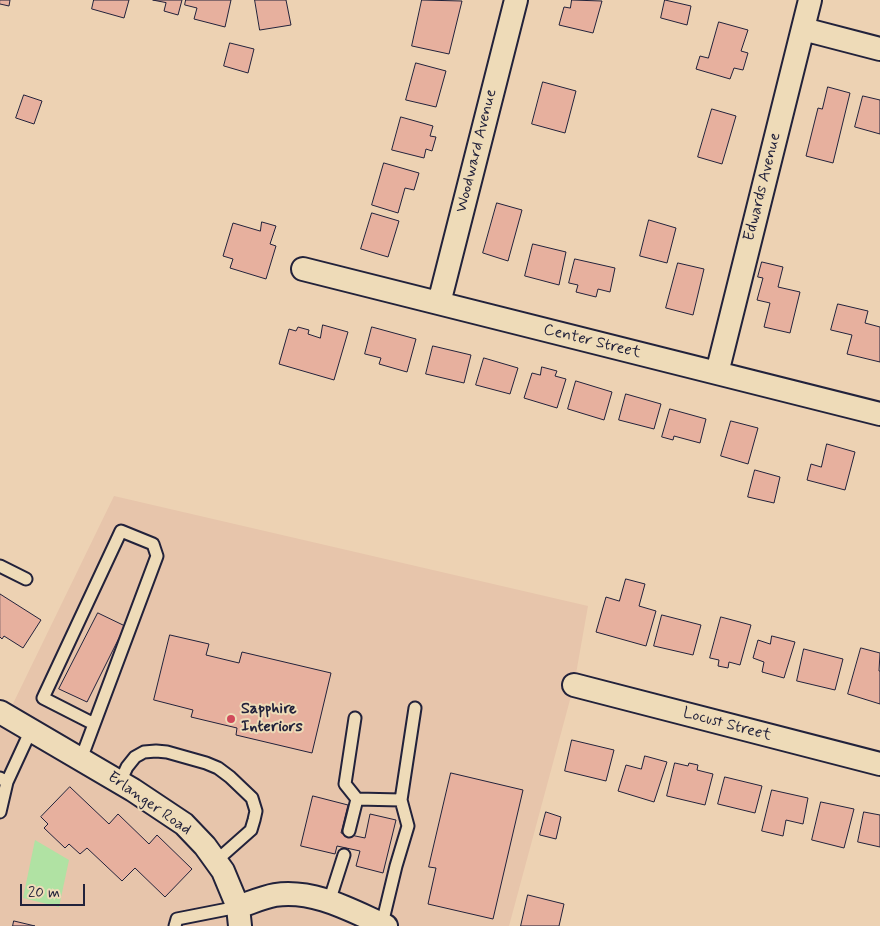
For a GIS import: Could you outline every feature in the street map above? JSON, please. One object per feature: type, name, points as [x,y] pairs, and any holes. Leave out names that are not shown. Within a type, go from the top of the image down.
[{"type":"street","name":"Woodward Avenue","points":[[438,303],[516,0]]},
{"type":"street","name":"Edwards Avenue","points":[[717,374],[810,0]]},
{"type":"street","points":[[803,29],[880,49]]},
{"type":"street","name":"Center Street","points":[[304,269],[880,414]]},
{"type":"street","name":"Locust Street","points":[[574,685],[880,764]]},
{"type":"street","name":"Erlanger Road","points":[[0,712],[120,782],[184,824],[205,846],[223,871],[239,916]]},
{"type":"street","points":[[239,916],[275,895],[296,895],[329,902],[384,925]]},
{"type":"lane","points":[[81,759],[157,556],[153,544],[121,531],[43,698],[94,724]]},
{"type":"lane","points":[[0,566],[26,579]]},
{"type":"lane","points":[[384,925],[396,866],[408,826],[401,800],[415,708]]},
{"type":"lane","points":[[355,718],[345,784],[357,799]]},
{"type":"lane","points":[[0,812],[3,780],[31,730]]},
{"type":"lane","points":[[120,782],[127,767],[135,757],[144,752],[156,751],[167,752],[206,763],[218,768],[230,777],[252,798],[256,811],[251,830],[216,861]]},
{"type":"lane","points":[[357,799],[401,800]]},
{"type":"lane","points":[[349,831],[357,799]]},
{"type":"lane","points":[[329,902],[344,855]]},
{"type":"lane","points":[[174,926],[177,918],[239,916]]},
{"type":"shaded area","points":[[114,496],[588,606],[574,685],[509,926],[0,926],[0,712],[7,716]]},
{"type":"green space","points":[[35,840],[69,860],[59,907],[23,898]]},
{"type":"building","points":[[0,0],[10,0],[9,6],[0,4]]},
{"type":"building","points":[[94,0],[129,0],[124,18],[92,9]]},
{"type":"building","points":[[153,0],[182,0],[178,15],[164,11],[166,3]]},
{"type":"building","points":[[186,0],[231,0],[225,27],[194,19],[197,8],[185,5]]},
{"type":"building","points":[[255,0],[286,0],[291,25],[260,30]]},
{"type":"building","points":[[422,0],[462,1],[449,54],[412,46]]},
{"type":"building","points":[[572,0],[602,1],[593,33],[559,25],[564,7],[570,8]]},
{"type":"building","points":[[665,0],[691,6],[687,25],[661,18]]},
{"type":"building","points":[[719,22],[748,30],[741,51],[748,53],[743,70],[734,68],[730,79],[696,69],[700,56],[708,58]]},
{"type":"building","points":[[230,43],[254,49],[248,73],[224,66]]},
{"type":"building","points":[[416,63],[446,71],[436,107],[406,100]]},
{"type":"building","points":[[543,82],[576,91],[565,133],[532,124]]},
{"type":"building","points":[[828,87],[850,93],[833,163],[806,156],[818,108],[822,109]]},
{"type":"building","points":[[24,95],[42,101],[34,124],[16,118]]},
{"type":"building","points":[[863,96],[880,100],[880,134],[855,127]]},
{"type":"building","points":[[712,109],[736,116],[722,164],[698,157]]},
{"type":"building","points":[[401,117],[433,126],[430,136],[436,137],[432,151],[426,149],[424,158],[392,150]]},
{"type":"building","points":[[384,163],[419,173],[414,190],[405,188],[398,213],[372,205]]},
{"type":"building","points":[[497,203],[522,210],[508,261],[483,253]]},
{"type":"building","points":[[372,213],[399,221],[388,257],[361,249]]},
{"type":"building","points":[[649,220],[676,228],[667,263],[640,256]]},
{"type":"building","points":[[262,222],[276,226],[270,244],[276,246],[266,279],[230,268],[233,259],[223,256],[233,223],[260,231]]},
{"type":"building","points":[[533,244],[566,252],[559,285],[525,276]]},
{"type":"building","points":[[575,259],[615,268],[610,292],[598,289],[596,297],[576,292],[578,285],[569,283]]},
{"type":"building","points":[[762,262],[783,267],[778,287],[800,292],[790,333],[764,327],[770,303],[757,300],[763,278],[758,277]]},
{"type":"building","points":[[678,263],[704,269],[693,315],[666,308]]},
{"type":"building","points":[[838,304],[868,311],[865,323],[880,327],[880,362],[847,354],[852,335],[831,330]]},
{"type":"building","points":[[323,325],[348,332],[334,380],[279,364],[289,329],[296,331],[298,327],[309,330],[308,334],[320,338]]},
{"type":"building","points":[[372,327],[416,339],[407,372],[379,364],[381,358],[365,354]]},
{"type":"building","points":[[433,346],[471,355],[464,383],[426,374]]},
{"type":"building","points":[[484,358],[518,368],[510,394],[476,385]]},
{"type":"building","points":[[542,367],[557,371],[555,376],[566,379],[557,408],[524,398],[532,373],[540,375]]},
{"type":"building","points":[[576,381],[612,392],[604,420],[568,409]]},
{"type":"building","points":[[626,394],[661,404],[654,429],[619,420]]},
{"type":"building","points":[[670,409],[706,419],[700,443],[674,436],[673,440],[662,437]]},
{"type":"building","points":[[731,421],[758,428],[748,464],[721,456]]},
{"type":"building","points":[[827,444],[855,452],[845,490],[807,480],[811,464],[821,467]]},
{"type":"building","points":[[755,470],[780,477],[774,503],[748,497]]},
{"type":"building","points":[[626,579],[645,584],[639,606],[656,611],[646,646],[596,632],[606,597],[619,601]]},
{"type":"building","points":[[0,594],[41,620],[23,648],[4,636],[2,639],[0,637]]},
{"type":"building","points":[[98,613],[125,626],[87,702],[59,689]]},
{"type":"building","points":[[662,615],[701,625],[693,655],[654,646]]},
{"type":"building","points":[[721,617],[751,625],[740,665],[729,662],[728,668],[718,666],[719,660],[710,658]]},
{"type":"building","points":[[170,635],[209,644],[206,655],[239,663],[242,652],[331,673],[312,753],[236,735],[237,728],[191,717],[193,710],[154,700]]},
{"type":"building","points":[[772,636],[795,642],[784,678],[762,672],[764,662],[753,658],[758,640],[770,644]]},
{"type":"building","points":[[861,648],[880,653],[880,704],[848,694]]},
{"type":"building","points":[[804,649],[843,659],[835,690],[797,681]]},
{"type":"building","points":[[572,740],[614,750],[606,781],[565,771]]},
{"type":"building","points":[[645,756],[667,762],[654,802],[618,791],[626,765],[641,769]]},
{"type":"building","points":[[675,763],[688,766],[689,763],[698,765],[697,770],[713,774],[705,805],[667,796]]},
{"type":"building","points":[[451,773],[523,790],[493,919],[428,904],[436,868],[429,867]]},
{"type":"building","points":[[725,777],[762,786],[755,813],[718,804]]},
{"type":"building","points":[[70,787],[109,824],[118,814],[149,844],[157,835],[192,869],[165,897],[135,868],[122,881],[87,848],[80,854],[69,844],[65,848],[44,828],[48,824],[41,817]]},
{"type":"building","points":[[772,790],[808,798],[803,824],[786,820],[783,836],[762,831]]},
{"type":"building","points":[[313,796],[348,805],[341,833],[365,838],[370,814],[396,820],[383,873],[356,866],[360,851],[337,846],[335,854],[301,846]]},
{"type":"building","points":[[821,802],[854,809],[844,848],[812,840]]},
{"type":"building","points":[[546,812],[561,817],[556,839],[540,835]]},
{"type":"building","points":[[864,812],[880,815],[880,847],[858,842]]},
{"type":"building","points":[[528,895],[564,904],[559,926],[521,926]]},
{"type":"building","points":[[14,921],[35,926],[13,926]]},
{"type":"place","name":"Sapphire Interiors","points":[[231,719]]}]
